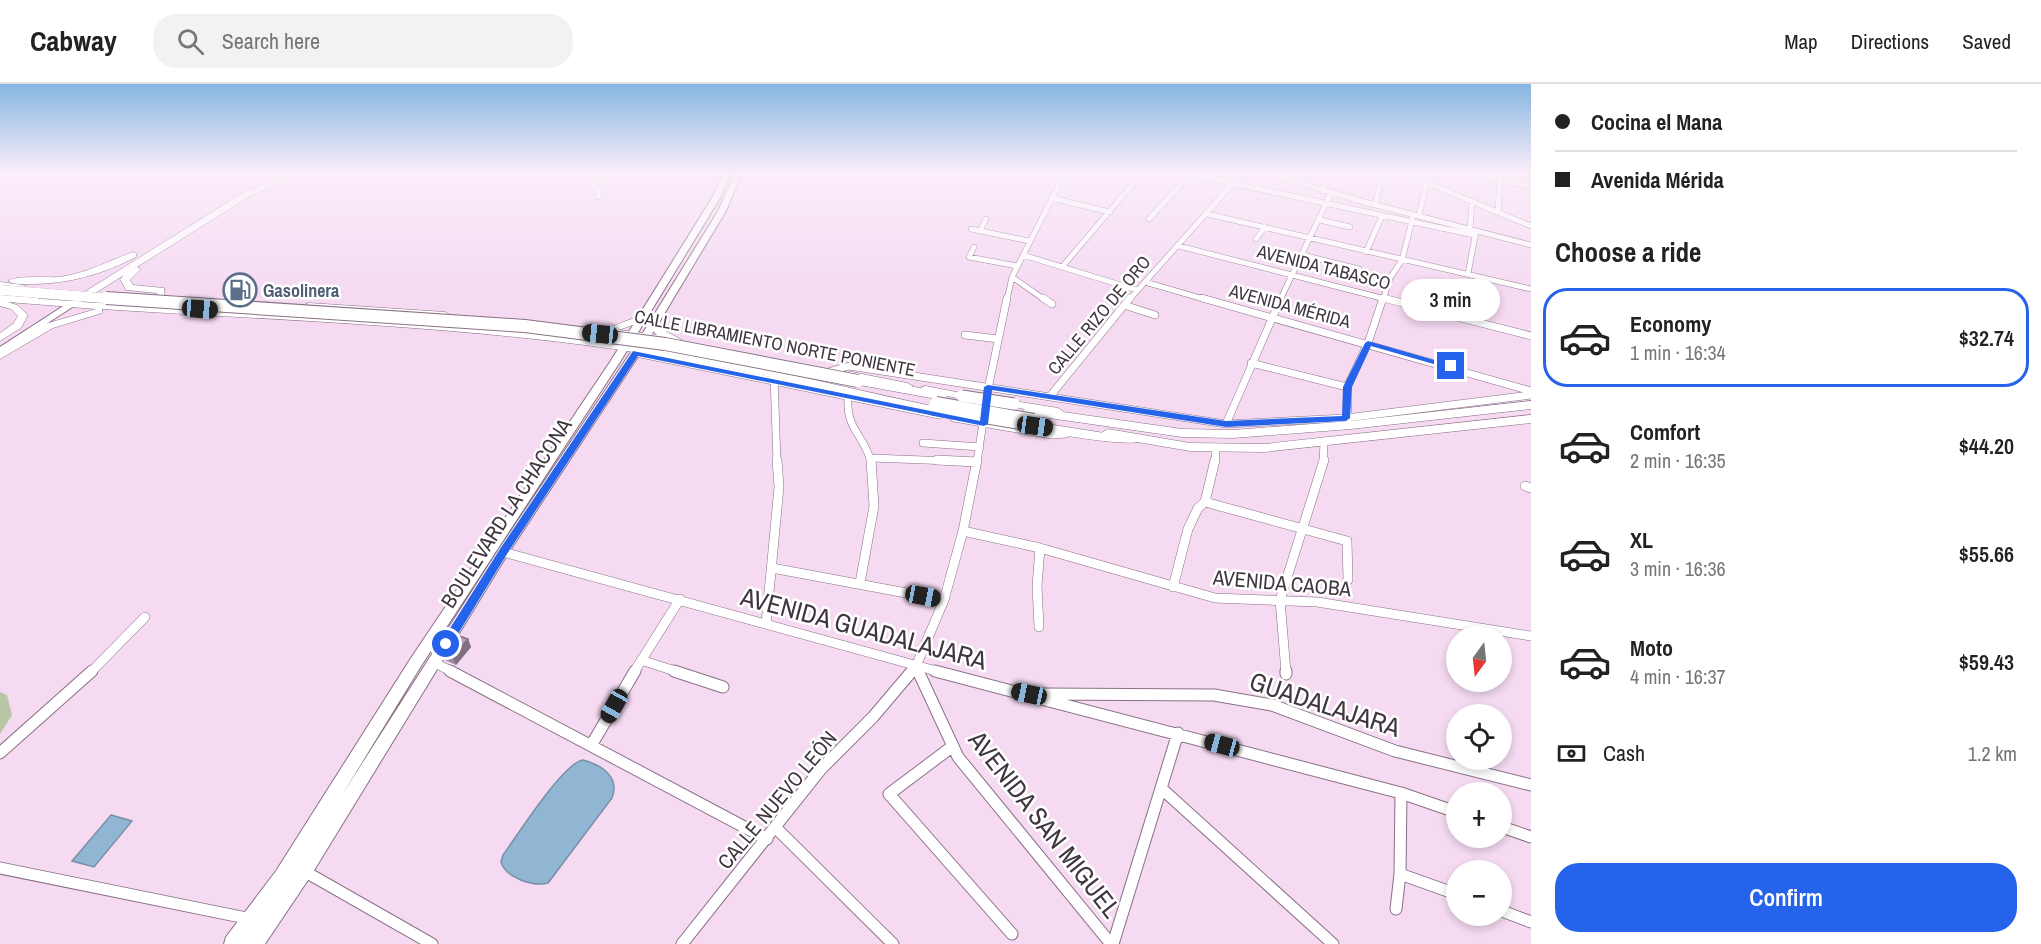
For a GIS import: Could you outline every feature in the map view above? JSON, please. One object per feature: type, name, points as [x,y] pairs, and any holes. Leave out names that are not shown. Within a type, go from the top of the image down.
[{"type":"highway","name":"CALLE LIBRAMIENTO NORTE PONIENTE","points":[[0,290],[410,316],[560,330],[682,346],[854,390]]},
{"type":"highway","name":"CALLE LIBRAMIENTO NORTE PONIENTE","points":[[0,299],[385,321],[602,341],[699,357],[854,390],[1032,419],[1140,440],[1216,448],[1264,448],[1531,419]]},
{"type":"highway","name":"CALLE LIBRAMIENTO NORTE PONIENTE","points":[[1032,419],[1182,433],[1349,422],[1531,405]]},
{"type":"main road","points":[[0,351],[66,304],[206,213]]},
{"type":"main road","points":[[0,283],[51,282],[81,277],[120,262],[168,239],[214,213]]},
{"type":"main road","points":[[632,350],[632,333],[707,213]]},
{"type":"main road","points":[[632,350],[646,335],[721,213]]},
{"type":"main road","points":[[162,297],[161,290],[129,288],[124,281],[168,239]]},
{"type":"main road","name":"CALLE LIBRAMIENTO NORTE PONIENTE","points":[[0,283],[84,292],[445,315],[632,333],[962,396],[1182,433]]},
{"type":"main road","points":[[0,299],[23,315],[17,326],[0,338]]},
{"type":"main road","name":"CALLE LIBRAMIENTO NORTE PONIENTE","points":[[0,299],[451,330],[632,350],[774,378],[937,403]]},
{"type":"main road","points":[[0,345],[66,304]]},
{"type":"main road","points":[[0,356],[39,331],[68,318],[95,311],[138,308]]},
{"type":"main road","points":[[595,330],[621,326],[642,318]]},
{"type":"main road","points":[[654,321],[656,329],[669,339]]},
{"type":"main road","name":"BOULEVARD LA CHACONA","points":[[254,944],[304,871],[435,663],[504,544],[615,362],[632,350]]},
{"type":"main road","name":"BOULEVARD LA CHACONA","points":[[234,944],[282,877],[362,747],[504,544],[632,350]]},
{"type":"main road","name":"CALLE LIBRAMIENTO NORTE PONIENTE","points":[[1032,419],[1068,431],[1122,440],[1140,440]]},
{"type":"main road","points":[[362,747],[379,751]]},
{"type":"street","name":"CALLE NUEVO LEÓN","points":[[682,944],[821,769],[873,717],[916,666],[944,600],[963,531],[984,424],[988,387],[1012,277],[1043,213]]},
{"type":"street","points":[[1062,267],[1109,213]]},
{"type":"street","points":[[1149,219],[1154,213]]},
{"type":"street","points":[[831,371],[849,366],[1052,395],[1200,420],[1224,429],[1272,317],[1323,213]]},
{"type":"street","points":[[1369,213],[1476,232],[1531,245]]},
{"type":"street","points":[[1413,213],[1470,228],[1476,232]]},
{"type":"street","points":[[1470,228],[1471,213]]},
{"type":"street","points":[[1501,213],[1531,226]]},
{"type":"street","points":[[1208,214],[1531,289]]},
{"type":"street","name":"CALLE RIZO DE ORO","points":[[1052,395],[1124,305],[1208,214]]},
{"type":"street","points":[[1417,214],[1412,222],[1402,260],[1390,278],[1368,343],[1347,387],[1349,422],[1531,393]]},
{"type":"street","points":[[1366,252],[1382,216]]},
{"type":"street","points":[[980,231],[986,219]]},
{"type":"street","points":[[1320,220],[1350,227]]},
{"type":"street","points":[[1256,239],[1264,227]]},
{"type":"street","points":[[971,229],[1029,242]]},
{"type":"street","points":[[1468,274],[1476,232]]},
{"type":"street","name":"AVENIDA TABASCO","points":[[1179,246],[1531,336]]},
{"type":"street","points":[[974,247],[969,257],[1017,266]]},
{"type":"street","points":[[1023,255],[1137,290]]},
{"type":"street","points":[[1303,255],[1359,269]]},
{"type":"street","points":[[1012,277],[1052,304]]},
{"type":"street","name":"AVENIDA MÉRIDA","points":[[1145,282],[1368,343],[1531,393]]},
{"type":"street","points":[[1124,305],[1155,315]]},
{"type":"street","points":[[965,335],[998,339]]},
{"type":"street","points":[[1251,363],[1347,387]]},
{"type":"street","points":[[766,624],[779,487],[775,441],[774,378],[854,390],[984,424],[1052,435],[1066,434],[1068,431]]},
{"type":"street","points":[[854,390],[846,412],[849,426],[871,458],[875,517],[860,583]]},
{"type":"street","points":[[1143,411],[1147,426]]},
{"type":"street","points":[[1286,674],[1280,600],[1324,459],[1324,442]]},
{"type":"street","points":[[923,443],[980,447]]},
{"type":"street","points":[[1173,587],[1190,522],[1199,506],[1205,502],[1215,464],[1216,448]]},
{"type":"street","points":[[871,458],[976,462]]},
{"type":"street","points":[[1205,502],[1347,541],[1348,580]]},
{"type":"street","name":"AVENIDA CAOBA","points":[[963,531],[1040,548],[1215,598],[1317,602],[1531,636]]},
{"type":"street","name":"AVENIDA GUADALAJARA","points":[[504,544],[766,624],[979,683],[1029,694],[1401,793],[1446,809]]},
{"type":"street","points":[[1039,627],[1037,586],[1040,548]]},
{"type":"street","points":[[772,568],[944,600]]},
{"type":"street","points":[[592,744],[680,599]]},
{"type":"street","points":[[0,753],[92,671],[145,617]]},
{"type":"street","points":[[641,660],[723,687]]},
{"type":"street","points":[[435,663],[592,744],[767,839]]},
{"type":"street","name":"AVENIDA SAN MIGUEL","points":[[916,666],[958,757],[1112,944]]},
{"type":"street","name":"GUADALAJARA","points":[[1029,694],[1214,695],[1272,705],[1395,751],[1531,785]]},
{"type":"street","points":[[1112,944],[1178,733]]},
{"type":"street","points":[[953,746],[889,794],[1012,934]]},
{"type":"street","points":[[1161,788],[1333,944]]},
{"type":"street","points":[[1396,909],[1400,874],[1401,793]]},
{"type":"street","points":[[776,828],[893,944]]},
{"type":"street","points":[[1512,830],[1531,837]]},
{"type":"street","points":[[0,868],[251,919]]},
{"type":"street","points":[[304,871],[432,944]]},
{"type":"street","points":[[1400,874],[1446,890]]},
{"type":"street","points":[[1512,915],[1531,922]]},
{"type":"green space","points":[[0,692],[7,695],[12,715],[0,734]]},
{"type":"water","points":[[583,760],[597,765],[608,773],[614,784],[612,798],[548,883],[535,884],[514,877],[508,873],[501,862],[503,855],[553,786],[574,764]]},
{"type":"water","points":[[111,815],[132,821],[94,867],[72,861]]},
{"type":"building","points":[[454,634],[468,639],[453,657],[442,652]]},
{"type":"place","name":"Gasolinera","points":[[240,290]]},
{"type":"route","points":[[446,644],[636,353],[984,424],[988,387],[1052,395],[1226,424],[1346,418],[1347,387],[1368,343],[1451,366]]}]
